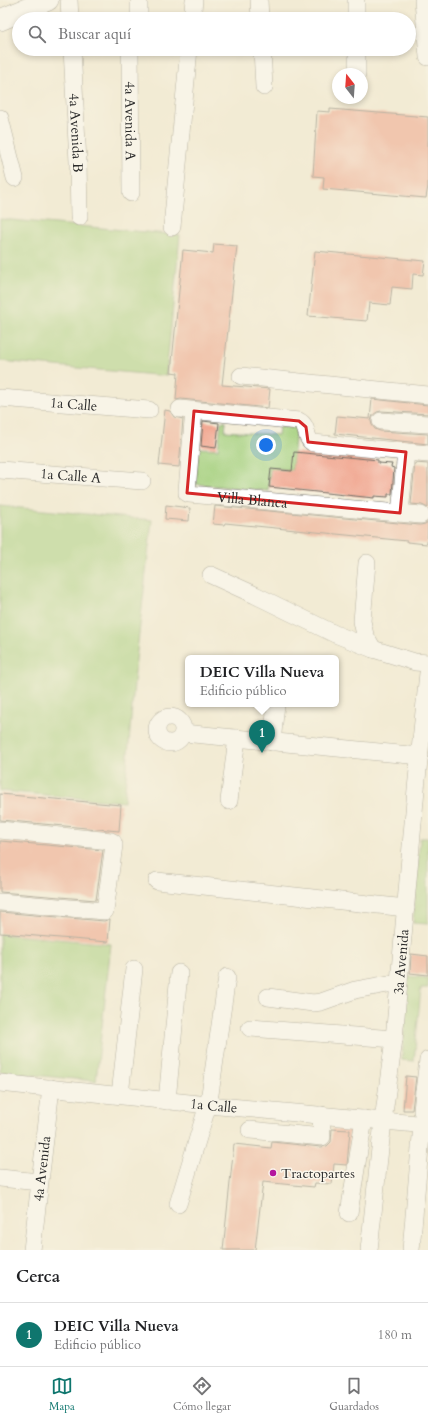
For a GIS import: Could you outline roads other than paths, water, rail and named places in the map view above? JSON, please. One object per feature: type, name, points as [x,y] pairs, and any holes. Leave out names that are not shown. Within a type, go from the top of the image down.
[{"type":"main road","points":[[17,12],[39,2]]},
{"type":"main road","points":[[0,20],[12,14]]},
{"type":"street","points":[[70,0],[70,12]]},
{"type":"street","points":[[130,0],[130,12]]},
{"type":"street","points":[[139,0],[139,12]]},
{"type":"street","points":[[193,12],[194,0]]},
{"type":"street","points":[[259,0],[260,12]]},
{"type":"street","points":[[356,0],[356,12]]},
{"type":"street","points":[[423,0],[428,57]]},
{"type":"street","name":"4a Avenida B","points":[[72,56],[79,217]]},
{"type":"street","name":"4a Avenida A","points":[[130,56],[134,193],[139,56]]},
{"type":"street","points":[[172,227],[188,56]]},
{"type":"street","points":[[262,56],[264,87]]},
{"type":"street","points":[[357,56],[357,68]]},
{"type":"street","points":[[0,118],[15,178]]},
{"type":"street","points":[[241,376],[428,395]]},
{"type":"street","name":"1a Calle","points":[[0,398],[148,410]]},
{"type":"street","name":"Villa Blanca","points":[[421,515],[189,494],[187,490],[187,410],[299,421],[305,425],[308,439],[313,443],[428,454]]},
{"type":"street","points":[[381,421],[428,424]]},
{"type":"street","points":[[400,513],[406,452]]},
{"type":"street","name":"1a Calle A","points":[[0,470],[142,481]]},
{"type":"street","points":[[367,563],[362,621],[365,634],[372,649]]},
{"type":"street","points":[[211,575],[335,634],[372,649],[415,662],[428,663]]},
{"type":"street","name":"3a Avenida","points":[[369,1250],[383,1121],[394,1039],[406,908],[422,789],[420,756],[428,673]]},
{"type":"street","points":[[272,742],[276,707]]},
{"type":"street","points":[[183,733],[420,756]]},
{"type":"street","points":[[229,801],[237,738]]},
{"type":"street","points":[[0,830],[111,841],[114,845],[105,911],[0,902]]},
{"type":"street","points":[[157,881],[406,908]]},
{"type":"street","points":[[120,1095],[134,969]]},
{"type":"street","points":[[167,1101],[179,973]]},
{"type":"street","points":[[178,1204],[208,1105],[227,977]]},
{"type":"street","points":[[268,997],[313,1003],[321,1002],[354,990],[399,982]]},
{"type":"street","points":[[250,1028],[394,1039]]},
{"type":"street","points":[[411,1250],[426,1121],[422,1111],[426,1091],[428,1060]]},
{"type":"street","name":"1a Calle","points":[[0,1083],[167,1101],[383,1121],[426,1121]]},
{"type":"street","name":"4a Avenida","points":[[32,1250],[51,1088]]},
{"type":"street","points":[[250,1130],[322,1137],[321,1115]]},
{"type":"street","points":[[349,1213],[364,1119]]},
{"type":"street","points":[[0,1178],[39,1182]]},
{"type":"place","name":"DEIC Villa Nueva","points":[[262,753]]},
{"type":"place","name":"Tractopartes","points":[[273,1173]]}]
